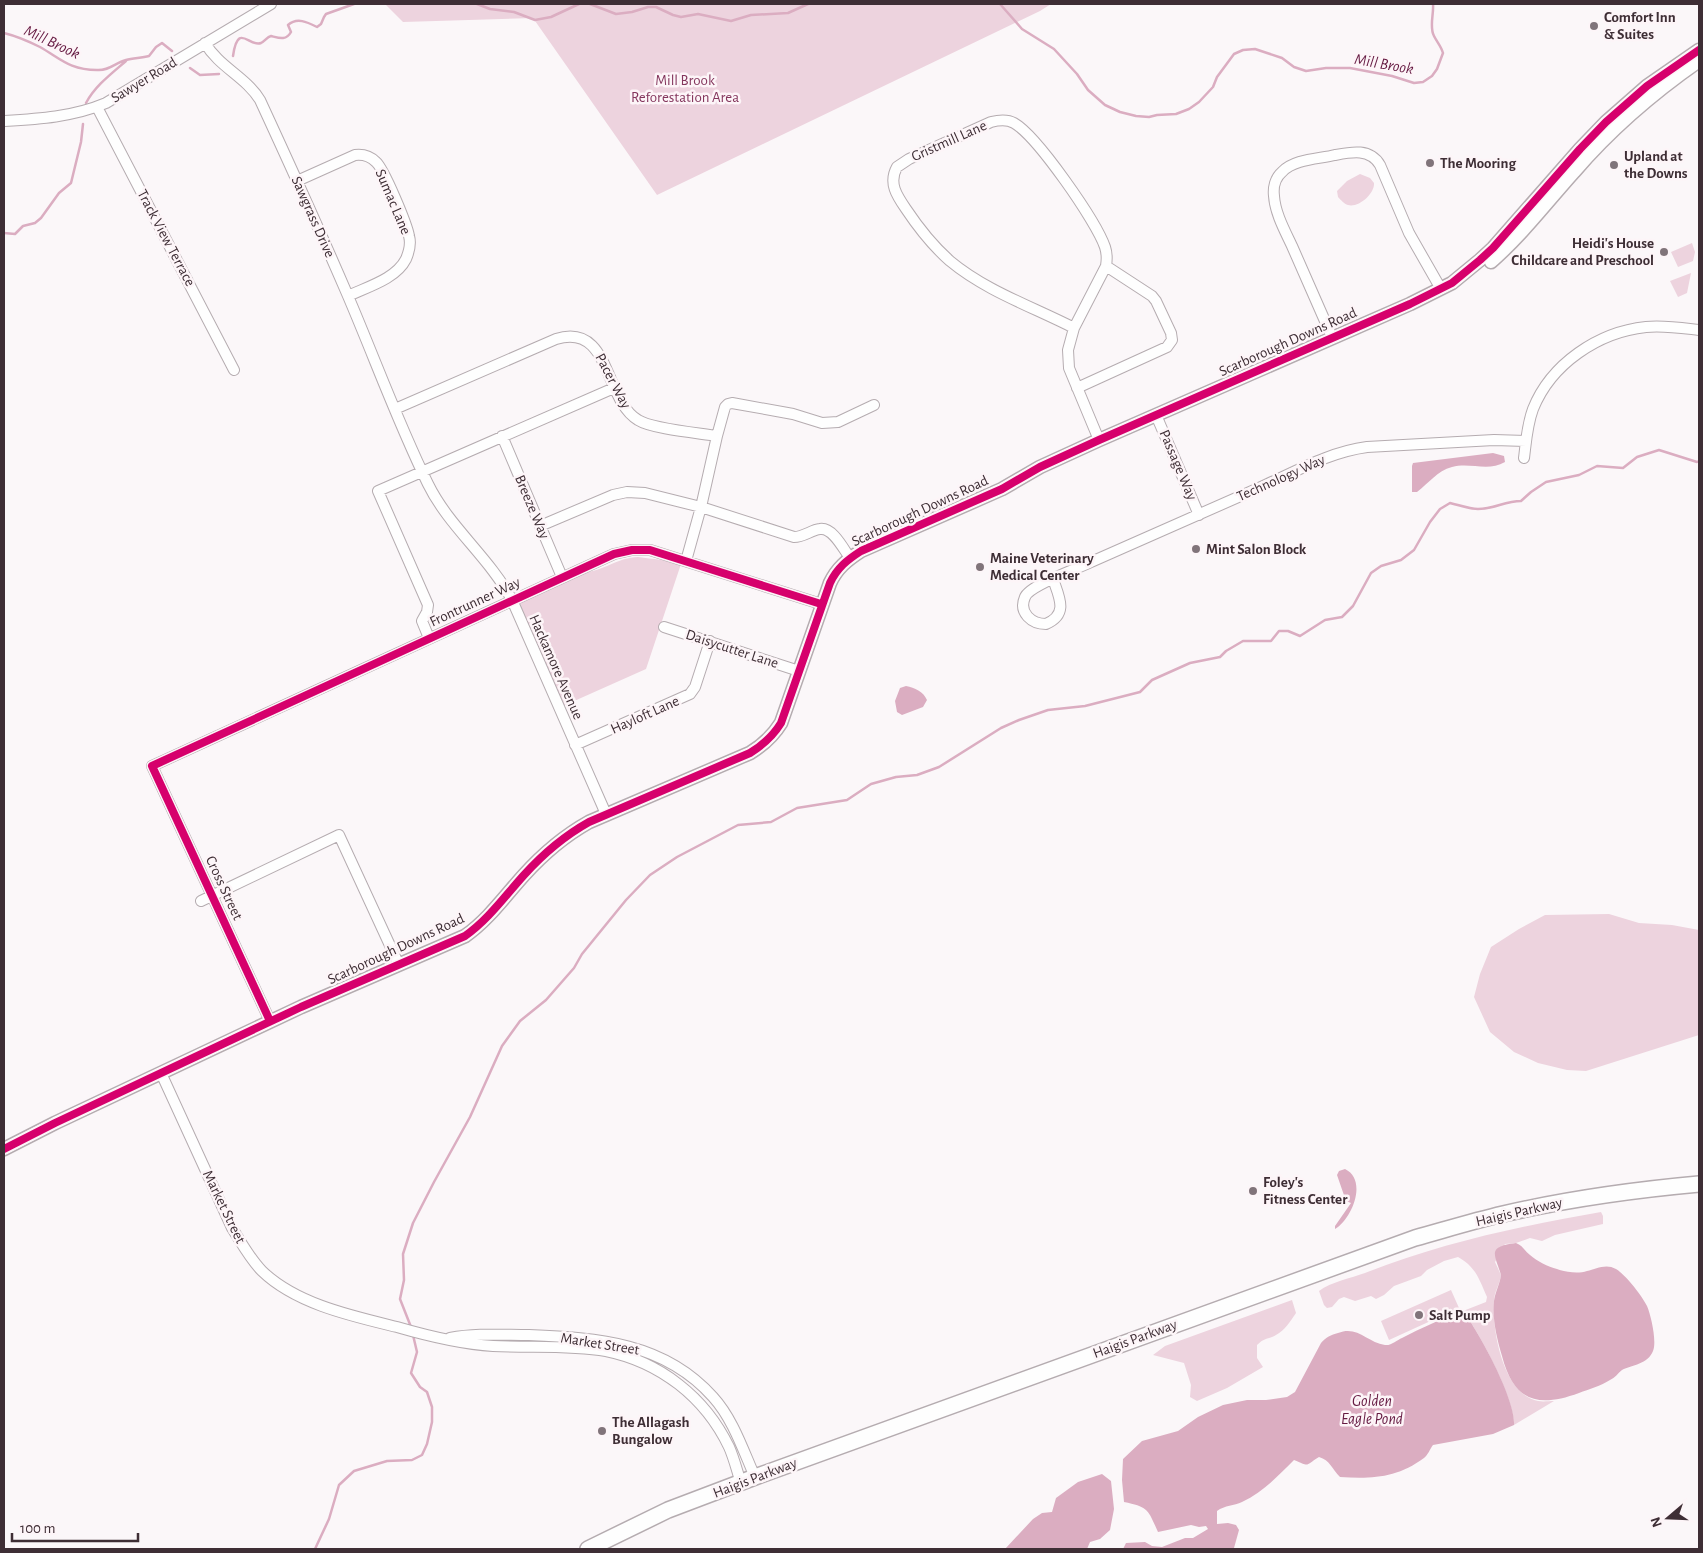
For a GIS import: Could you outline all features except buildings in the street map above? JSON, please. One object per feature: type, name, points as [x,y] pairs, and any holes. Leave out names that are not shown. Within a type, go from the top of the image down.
[{"type":"main road","name":"Haigis Parkway","points":[[588,1549],[668,1510],[1415,1238],[1501,1214],[1544,1205],[1650,1189],[1699,1184]]},
{"type":"street","name":"Sawyer Road","points":[[4,121],[59,116],[97,107],[125,93],[270,4]]},
{"type":"street","name":"Sawgrass Drive","points":[[205,43],[214,56],[256,93],[348,296],[395,409]]},
{"type":"street","name":"Scarborough Downs Road","points":[[4,1150],[55,1123],[270,1022],[465,936],[489,915],[524,874],[556,844],[578,828],[606,814],[750,753],[761,746],[781,723],[821,604],[835,573],[850,558],[861,551],[1002,489],[1040,467],[1099,440],[1452,283],[1493,248],[1606,122],[1665,73],[1699,50]]},
{"type":"street","name":"Scarborough Downs Road","points":[[1452,283],[1467,280],[1494,259],[1512,242],[1611,131],[1652,95],[1699,61]]},
{"type":"street","name":"Track View Terrace","points":[[97,107],[234,370]]},
{"type":"street","name":"Gristmill Lane","points":[[1074,328],[997,290],[950,261],[931,241],[901,201],[894,188],[893,178],[895,170],[909,159],[991,122],[1010,121],[1021,128],[1046,155],[1080,205],[1102,242],[1106,253],[1106,266]]},
{"type":"street","points":[[1332,337],[1286,233],[1274,199],[1276,180],[1290,166],[1353,152],[1362,152],[1372,156],[1379,162],[1409,233],[1441,289]]},
{"type":"street","name":"Sumac Lane","points":[[297,181],[355,155],[372,158],[382,171],[408,232],[410,243],[407,255],[403,263],[392,274],[348,296]]},
{"type":"street","points":[[1077,388],[1167,347],[1172,340],[1171,333],[1154,299],[1106,266],[1074,328],[1067,356],[1069,368],[1077,388],[1099,440]]},
{"type":"street","points":[[1524,458],[1534,408],[1546,386],[1568,361],[1591,344],[1617,333],[1639,328],[1658,327],[1699,330]]},
{"type":"street","name":"Pacer Way","points":[[395,409],[563,337],[578,338],[594,346],[628,412],[644,423],[717,436]]},
{"type":"street","points":[[429,638],[422,621],[427,612],[428,605],[378,492],[614,388]]},
{"type":"street","points":[[686,561],[701,508],[717,436],[725,408],[728,404],[732,403],[792,414],[822,423],[838,422],[874,406]]},
{"type":"street","name":"Hackamore Avenue","points":[[395,409],[436,498],[450,518],[492,566],[512,600],[606,814]]},
{"type":"street","name":"Passage Way","points":[[1156,415],[1199,515]]},
{"type":"street","name":"Breeze Way","points":[[502,436],[562,577]]},
{"type":"street","name":"Technology Way","points":[[1053,580],[1060,598],[1060,610],[1057,616],[1046,624],[1034,622],[1023,607],[1026,595],[1035,588],[1331,455],[1367,447],[1494,440],[1526,441]]},
{"type":"street","points":[[540,526],[614,495],[627,492],[645,493],[794,537],[802,537],[820,529],[825,530],[834,536],[850,558]]},
{"type":"street","name":"Frontrunner Way","points":[[152,766],[614,554],[632,550],[650,550],[821,604]]},
{"type":"street","name":"Daisycutter Lane","points":[[664,627],[799,671]]},
{"type":"street","name":"Hayloft Lane","points":[[576,745],[690,694],[695,687],[710,641]]},
{"type":"street","name":"Cross Street","points":[[152,766],[270,1022]]},
{"type":"street","points":[[201,900],[339,835],[399,965]]},
{"type":"street","name":"Market Street","points":[[161,1073],[232,1228],[262,1271],[283,1287],[322,1306],[441,1339],[491,1346],[571,1348],[605,1351],[633,1358],[657,1368],[683,1386],[702,1404],[718,1425],[748,1480]]},
{"type":"street","name":"Market Street","points":[[441,1339],[467,1334],[555,1336],[596,1340],[623,1344],[672,1362],[694,1378],[725,1412],[748,1480]]},
{"type":"green space","name":"Mill Brook Reforestation Area","points":[[385,4],[1051,4],[1040,11],[657,195],[533,18],[403,22]]},
{"type":"green space","points":[[1360,174],[1370,178],[1374,183],[1372,191],[1366,199],[1357,204],[1352,205],[1343,202],[1338,197],[1337,191],[1347,181]]},
{"type":"green space","points":[[1692,243],[1695,252],[1693,261],[1678,267],[1671,252]]},
{"type":"green space","points":[[1691,273],[1687,293],[1678,297],[1670,281]]},
{"type":"green space","points":[[638,557],[681,564],[646,669],[563,706],[520,603],[524,598],[582,572],[596,570],[623,559]]},
{"type":"green space","points":[[1609,914],[1639,923],[1672,925],[1699,930],[1699,1035],[1586,1071],[1567,1070],[1538,1063],[1514,1052],[1490,1032],[1474,997],[1480,974],[1491,947],[1545,915]]},
{"type":"green space","points":[[1601,1212],[1603,1224],[1555,1235],[1542,1241],[1530,1238],[1516,1243],[1505,1244],[1495,1262],[1501,1275],[1494,1298],[1494,1314],[1502,1360],[1516,1387],[1526,1396],[1538,1401],[1554,1401],[1514,1425],[1513,1413],[1503,1383],[1478,1334],[1463,1311],[1486,1302],[1487,1297],[1473,1269],[1464,1261],[1458,1257],[1444,1261],[1427,1270],[1421,1276],[1394,1286],[1376,1299],[1371,1296],[1355,1301],[1344,1297],[1339,1299],[1332,1307],[1327,1308],[1319,1291],[1341,1280],[1452,1244],[1541,1223]]},
{"type":"green space","name":"Salt Pump","points":[[1451,1290],[1459,1308],[1389,1340],[1381,1321]]},
{"type":"green space","points":[[1292,1300],[1296,1313],[1289,1323],[1279,1333],[1257,1345],[1257,1358],[1263,1367],[1227,1388],[1197,1401],[1190,1397],[1191,1385],[1184,1363],[1153,1355],[1165,1346]]},
{"type":"water","points":[[1493,453],[1504,456],[1505,462],[1486,467],[1452,467],[1437,474],[1417,492],[1412,492],[1413,463]]},
{"type":"water","points":[[906,686],[918,690],[927,700],[923,707],[902,715],[897,712],[895,701],[900,688]]},
{"type":"water","points":[[1345,1169],[1352,1174],[1356,1182],[1355,1199],[1347,1217],[1335,1229],[1335,1226],[1351,1203],[1346,1201],[1337,1175],[1339,1171]]},
{"type":"water","points":[[1516,1243],[1539,1262],[1560,1270],[1583,1272],[1609,1266],[1620,1272],[1638,1291],[1649,1310],[1654,1341],[1651,1355],[1644,1361],[1622,1370],[1603,1384],[1564,1398],[1540,1400],[1521,1392],[1513,1383],[1507,1371],[1498,1343],[1494,1315],[1495,1298],[1501,1275],[1495,1257],[1496,1249]]},
{"type":"water","name":"Golden Eagle Pond","points":[[1459,1311],[1463,1311],[1470,1321],[1495,1366],[1509,1400],[1514,1425],[1493,1434],[1433,1445],[1425,1457],[1414,1465],[1384,1476],[1363,1478],[1340,1477],[1323,1458],[1319,1457],[1307,1464],[1294,1460],[1257,1493],[1242,1502],[1217,1511],[1217,1524],[1228,1523],[1236,1525],[1239,1530],[1234,1548],[1123,1549],[1126,1543],[1145,1542],[1152,1546],[1162,1547],[1185,1538],[1193,1538],[1208,1529],[1206,1526],[1191,1525],[1158,1532],[1147,1511],[1124,1502],[1123,1459],[1142,1441],[1178,1431],[1198,1417],[1223,1405],[1247,1400],[1287,1397],[1295,1392],[1321,1343],[1331,1335],[1351,1331],[1387,1345]]},
{"type":"water","points":[[1102,1474],[1111,1481],[1114,1509],[1110,1530],[1100,1539],[1090,1542],[1087,1549],[1005,1549],[1033,1519],[1042,1513],[1052,1512],[1056,1498],[1078,1482]]},
{"type":"waterway","name":"Mill Brook","points":[[233,56],[235,46],[241,38],[257,44],[271,36],[285,38],[291,32],[288,25],[295,21],[310,23],[317,27],[321,24],[326,14],[354,4]]},
{"type":"waterway","name":"Mill Brook","points":[[477,4],[490,9],[514,12],[535,20],[551,17],[579,4]]},
{"type":"waterway","name":"Mill Brook","points":[[590,4],[616,14],[656,7],[681,17],[698,14],[731,21],[751,15],[788,13],[808,4]]},
{"type":"waterway","name":"Mill Brook","points":[[1000,4],[1022,29],[1054,49],[1077,74],[1088,90],[1105,105],[1120,112],[1149,117],[1176,114],[1189,109],[1199,102],[1213,87],[1217,77],[1234,54],[1243,50],[1255,49],[1282,58],[1294,67],[1306,71],[1326,68],[1350,68],[1392,76],[1414,83],[1423,82],[1432,76],[1437,69],[1443,53],[1433,32],[1433,4]]},
{"type":"waterway","name":"Mill Brook","points":[[4,33],[36,45],[73,66],[88,70],[101,70],[126,60],[149,56],[162,43],[172,51]]},
{"type":"waterway","points":[[86,103],[99,86],[126,61]]},
{"type":"waterway","name":"Mill Brook","points":[[190,68],[200,75],[219,74]]},
{"type":"waterway","points":[[4,233],[15,234],[23,226],[35,223],[41,218],[59,193],[71,183],[81,142],[83,124]]},
{"type":"waterway","points":[[411,1327],[400,1299],[404,1280],[403,1254],[413,1223],[470,1117],[502,1046],[520,1021],[546,1000],[574,968],[582,954],[626,900],[650,875],[677,857],[738,825],[771,822],[797,808],[847,800],[871,784],[896,777],[917,775],[939,767],[1001,728],[1019,720],[1048,710],[1085,706],[1140,692],[1152,680],[1190,663],[1220,657],[1243,641],[1271,641],[1279,631],[1288,631],[1300,636],[1325,620],[1342,617],[1353,606],[1371,573],[1381,566],[1401,560],[1414,550],[1430,522],[1440,509],[1450,503],[1478,509],[1521,501],[1546,482],[1579,475],[1597,466],[1623,468],[1637,457],[1659,450],[1699,461]]},
{"type":"waterway","points":[[315,1549],[329,1519],[339,1485],[354,1471],[387,1461],[412,1460],[422,1455],[427,1444],[432,1422],[432,1407],[427,1392],[420,1387],[411,1373],[417,1352],[413,1335]]},
{"type":"cycle path","points":[[4,1149],[301,1007],[465,936],[489,915],[539,860],[562,839],[580,827],[755,750],[771,736],[781,723],[830,583],[839,569],[851,558],[861,551],[1002,489],[1040,467],[1099,440],[1410,304],[1452,283],[1493,248],[1606,122],[1647,86],[1699,50]]},
{"type":"cycle path","points":[[270,1021],[152,766],[614,554],[632,550],[650,550],[821,604]]},
{"type":"place","name":"Comfort Inn & Suites","points":[[1594,26]]},
{"type":"place","name":"The Mooring","points":[[1430,163]]},
{"type":"place","name":"Upland at the Downs","points":[[1614,165]]},
{"type":"place","name":"Heidi's House Childcare and Preschool","points":[[1664,252]]},
{"type":"place","name":"Mint Salon Block","points":[[1196,549]]},
{"type":"place","name":"Maine Veterinary Medical Center","points":[[980,567]]},
{"type":"place","name":"Foley's Fitness Center","points":[[1253,1191]]},
{"type":"place","name":"Salt Pump","points":[[1419,1315]]},
{"type":"place","name":"The Allagash Bungalow","points":[[602,1431]]}]
